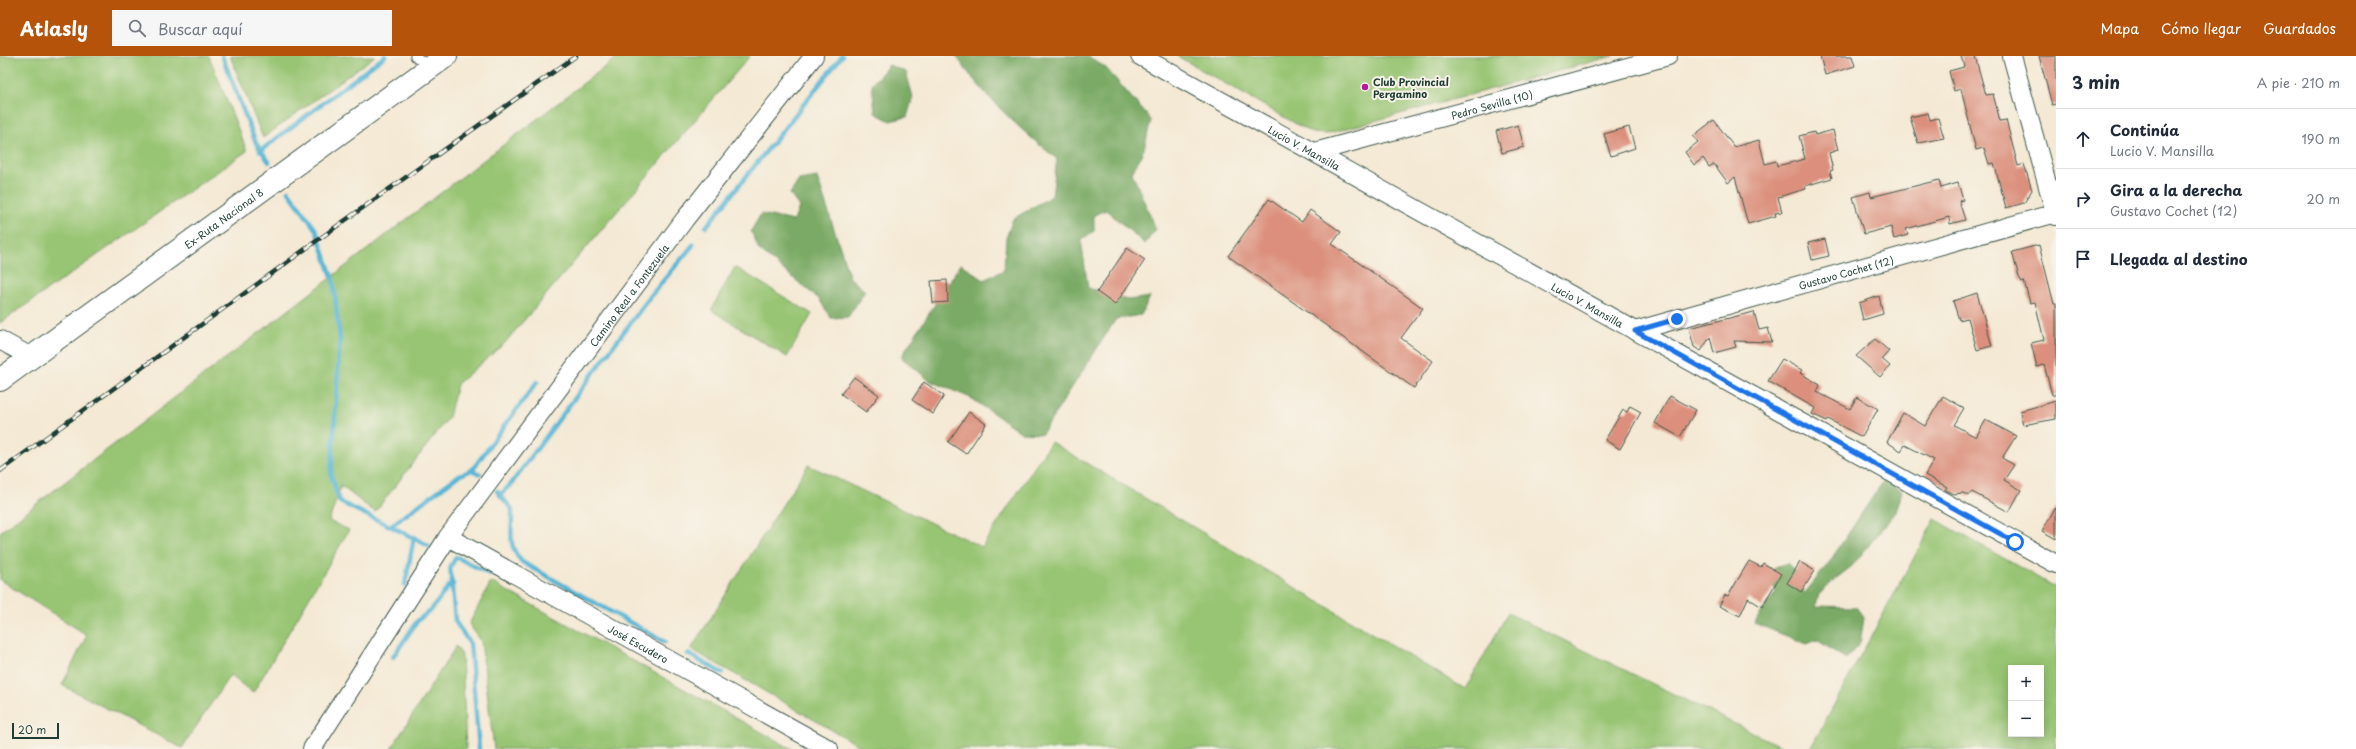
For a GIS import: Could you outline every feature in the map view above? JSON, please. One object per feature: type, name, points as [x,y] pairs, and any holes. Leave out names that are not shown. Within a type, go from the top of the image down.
[{"type":"main road","name":"Ex-Ruta Nacional 8","points":[[0,380],[291,169],[430,60]]},
{"type":"street","name":"Camino Real a Fontezuela","points":[[312,749],[448,537],[684,219],[814,56]]},
{"type":"street","name":"Lucio V. Mansilla","points":[[1140,56],[2056,564]]},
{"type":"street","name":"Pedro Sevilla (10)","points":[[1315,152],[1668,56]]},
{"type":"street","points":[[2012,56],[2056,214]]},
{"type":"street","name":"Gustavo Cochet (12)","points":[[1635,331],[2056,214]]},
{"type":"street","points":[[0,340],[31,357]]},
{"type":"street","name":"José Escudero","points":[[448,537],[828,749]]},
{"type":"green space","points":[[0,56],[209,56],[247,151],[0,323]]},
{"type":"green space","points":[[230,56],[375,56],[263,138]]},
{"type":"green space","points":[[619,56],[750,56],[503,345],[457,384],[449,417],[375,512],[341,486],[329,521],[349,530],[253,693],[230,675],[182,748],[62,685],[87,635],[0,580],[0,532]]},
{"type":"green space","points":[[956,56],[1088,56],[1106,68],[1151,120],[1144,149],[1132,173],[1156,229],[1145,244],[1106,210],[1094,215],[1094,231],[1081,240],[1088,288],[1128,300],[1150,297],[1141,315],[1116,319],[1042,434],[1022,433],[971,398],[930,381],[901,357],[961,264],[984,280],[1004,270],[1006,238],[1013,219],[1052,196],[1057,159],[1029,136],[990,98]]},
{"type":"green space","name":"Club Provincial Pergamino","points":[[1177,56],[1613,56],[1326,134],[1312,133]]},
{"type":"green space","points":[[889,65],[906,72],[913,97],[907,117],[890,121],[875,113],[872,84]]},
{"type":"green space","points":[[817,177],[850,278],[865,291],[848,317],[831,318],[819,299],[759,250],[751,231],[761,214],[794,221],[799,207],[790,194],[799,180]]},
{"type":"green space","points":[[735,267],[812,314],[787,357],[711,310]]},
{"type":"green space","points":[[1051,442],[1465,689],[1508,613],[1786,749],[865,749],[691,649],[808,465],[982,547]]},
{"type":"green space","points":[[1884,480],[1902,491],[1896,512],[1852,566],[1830,583],[1818,596],[1816,606],[1856,607],[1864,618],[1860,643],[1846,659],[1817,640],[1807,644],[1754,623],[1776,592],[1770,578],[1775,567],[1787,563],[1800,577],[1804,594],[1828,564]]},
{"type":"green space","points":[[1935,519],[2056,588],[2056,749],[1810,749]]},
{"type":"green space","points":[[491,582],[792,749],[494,749],[481,641],[469,624]]},
{"type":"green space","points":[[456,646],[462,655],[466,749],[391,749]]},
{"type":"building","points":[[1820,56],[1852,56],[1855,66],[1825,75]]},
{"type":"building","points":[[1961,56],[1975,56],[1986,95],[1993,94],[2000,121],[2006,120],[2018,166],[2024,164],[2032,190],[2024,203],[2006,208],[1994,163],[1989,164],[1984,148],[1976,150],[1961,89],[1954,91],[1949,71],[1964,67]]},
{"type":"building","points":[[2039,56],[2056,56],[2056,104],[2052,105]]},
{"type":"building","points":[[1928,113],[1930,120],[1938,118],[1944,138],[1918,143],[1910,117]]},
{"type":"building","points":[[1714,120],[1734,147],[1759,140],[1765,164],[1776,161],[1777,166],[1805,159],[1799,136],[1814,132],[1815,135],[1833,130],[1838,150],[1829,153],[1833,170],[1830,171],[1832,178],[1805,186],[1806,189],[1778,197],[1782,212],[1775,213],[1776,216],[1748,224],[1735,177],[1728,183],[1714,164],[1709,167],[1703,158],[1694,165],[1685,152],[1698,142],[1693,136]]},
{"type":"building","points":[[1518,125],[1524,147],[1502,153],[1496,131]]},
{"type":"building","points":[[1629,127],[1635,148],[1611,156],[1604,134]]},
{"type":"building","points":[[1939,180],[1941,188],[1958,183],[1963,200],[1959,201],[1965,220],[1950,224],[1949,217],[1906,229],[1908,235],[1894,239],[1891,227],[1864,234],[1853,197],[1870,192],[1871,197]]},
{"type":"building","points":[[1269,199],[1302,222],[1310,210],[1341,232],[1332,244],[1423,308],[1401,338],[1433,361],[1414,388],[1228,256]]},
{"type":"building","points":[[1825,239],[1829,256],[1812,260],[1808,243]]},
{"type":"building","points":[[2039,245],[2054,304],[2056,304],[2056,395],[2052,395],[2044,365],[2037,367],[2031,343],[2044,340],[2035,302],[2030,303],[2024,281],[2022,282],[2019,277],[2012,252]]},
{"type":"building","points":[[1127,248],[1145,260],[1115,305],[1097,292]]},
{"type":"building","points":[[947,280],[948,302],[933,303],[931,281]]},
{"type":"building","points":[[1977,293],[1992,346],[1977,350],[1968,318],[1959,320],[1953,301]]},
{"type":"building","points":[[1879,296],[1883,314],[1863,320],[1859,303]]},
{"type":"building","points":[[1754,312],[1759,330],[1768,328],[1772,342],[1734,341],[1736,347],[1714,353],[1710,337],[1701,351],[1694,347],[1689,328]]},
{"type":"building","points":[[1875,339],[1889,351],[1882,359],[1890,366],[1880,377],[1856,356]]},
{"type":"building","points":[[1782,359],[1802,370],[1800,373],[1820,385],[1817,392],[1850,409],[1857,397],[1878,409],[1862,437],[1828,419],[1827,421],[1812,414],[1815,408],[1768,381]]},
{"type":"building","points":[[854,377],[879,395],[866,412],[841,394]]},
{"type":"building","points":[[924,382],[944,396],[933,414],[912,400]]},
{"type":"building","points":[[1670,396],[1696,410],[1680,437],[1655,423]]},
{"type":"building","points":[[1943,396],[1964,408],[1954,425],[1976,437],[1986,420],[2016,436],[2002,458],[2014,465],[2004,480],[2021,490],[2009,512],[1972,492],[1969,496],[1963,493],[1953,494],[1945,490],[1947,487],[1925,475],[1934,460],[1905,445],[1901,451],[1887,442],[1903,413],[1925,426]]},
{"type":"building","points":[[2056,401],[2056,419],[2023,425],[2020,411]]},
{"type":"building","points":[[1630,406],[1641,412],[1620,449],[1605,440],[1623,410],[1627,412]]},
{"type":"building","points":[[969,412],[986,424],[966,454],[948,442]]},
{"type":"building","points":[[2056,507],[2056,539],[2042,531]]},
{"type":"building","points":[[1749,561],[1761,567],[1763,563],[1781,574],[1762,607],[1748,598],[1740,616],[1719,606],[1725,595],[1728,596]]},
{"type":"building","points":[[1800,562],[1815,571],[1801,592],[1787,583]]},
{"type":"waterway","points":[[222,56],[256,143],[269,162]]},
{"type":"waterway","points":[[260,151],[385,56]]},
{"type":"waterway","points":[[706,227],[842,56]]},
{"type":"waterway","points":[[288,191],[316,230],[333,280],[340,340],[331,475],[340,502],[429,546]]},
{"type":"waterway","points":[[497,491],[500,495],[511,484],[649,298],[693,245]]},
{"type":"waterway","points":[[392,525],[458,476],[472,470],[537,382]]},
{"type":"waterway","points":[[472,470],[480,474]]},
{"type":"waterway","points":[[500,495],[512,509],[512,543],[522,562],[665,642]]},
{"type":"waterway","points":[[405,585],[414,537]]},
{"type":"waterway","points":[[451,566],[456,557],[488,573],[502,576]]},
{"type":"waterway","points":[[450,565],[455,621],[470,644],[479,749]]},
{"type":"waterway","points":[[393,657],[418,620],[431,610],[449,586],[453,584]]},
{"type":"waterway","points":[[688,654],[722,673]]},
{"type":"railway","points":[[0,471],[326,234],[576,56]]},
{"type":"place","name":"Club Provincial Pergamino","points":[[1365,87]]},
{"type":"route","points":[[1677,319],[1635,331],[2015,542]]}]
